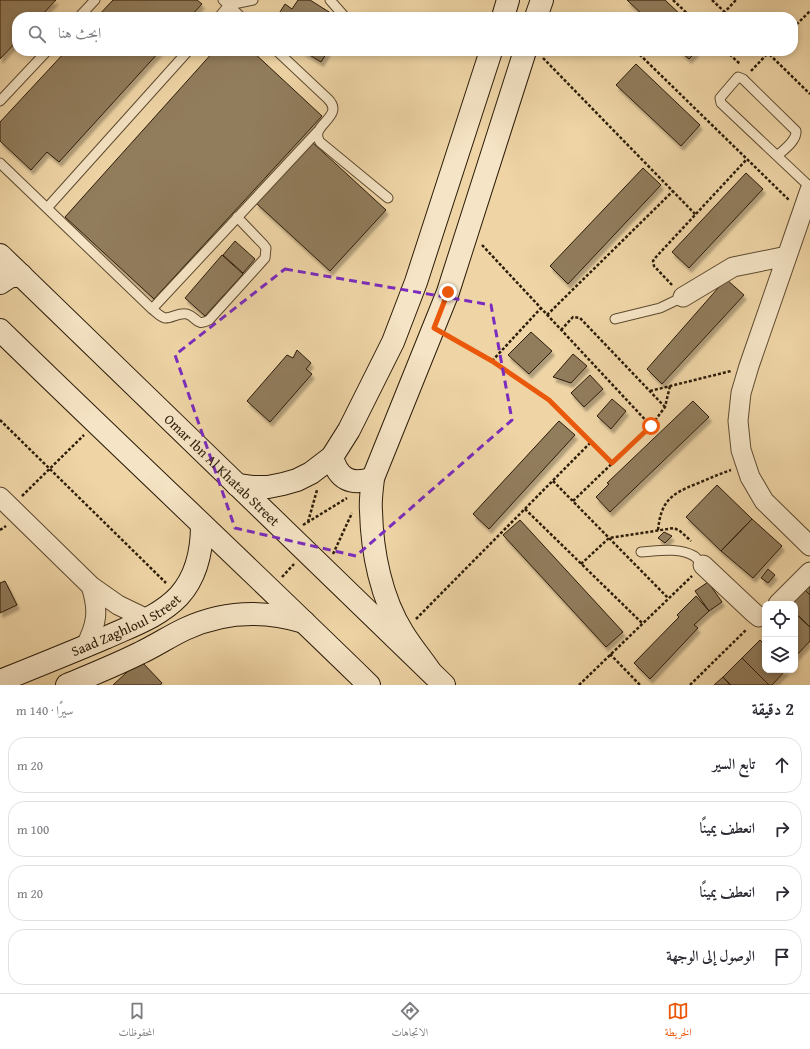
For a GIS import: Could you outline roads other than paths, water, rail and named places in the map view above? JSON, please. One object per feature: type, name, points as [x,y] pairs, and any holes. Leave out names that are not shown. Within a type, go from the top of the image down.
[{"type":"street","points":[[504,12],[508,0]]},
{"type":"street","points":[[538,12],[542,0]]},
{"type":"street","points":[[238,485],[268,487],[297,480],[311,473],[332,457],[349,430],[386,355],[416,282],[490,56]]},
{"type":"street","points":[[437,678],[402,632],[389,603],[379,573],[374,548],[371,510],[373,478],[448,292],[468,230],[532,56]]},
{"type":"street","points":[[810,190],[749,366],[741,393],[738,421],[741,450],[750,476],[764,501],[810,546]]},
{"type":"street","name":"Omar Ibn Al Khatab Street","points":[[0,255],[437,678]]},
{"type":"street","points":[[683,297],[733,267],[787,256]]},
{"type":"street","points":[[0,283],[9,277],[21,275]]},
{"type":"street","points":[[0,330],[369,685]]},
{"type":"street","points":[[332,457],[335,467],[342,476],[352,481],[362,482],[373,478]]},
{"type":"street","points":[[5,502],[91,586],[118,605],[147,619]]},
{"type":"street","name":"Saad Zaghloul Street","points":[[14,680],[147,619],[163,610],[179,596],[197,565],[202,538],[202,525]]},
{"type":"street","points":[[703,565],[762,616]]},
{"type":"street","points":[[781,601],[810,572]]},
{"type":"street","points":[[84,647],[91,636],[96,618],[95,599],[91,586]]},
{"type":"street","points":[[179,596],[192,607],[198,623]]},
{"type":"street","points":[[67,685],[133,656],[198,623],[231,615],[250,613],[287,617],[305,622]]},
{"type":"lane","points":[[84,12],[95,0]]},
{"type":"lane","points":[[226,3],[253,0]]},
{"type":"lane","points":[[330,0],[340,12]]},
{"type":"lane","points":[[221,12],[226,3]]},
{"type":"lane","points":[[226,3],[236,12]]},
{"type":"lane","points":[[0,101],[42,56]]},
{"type":"lane","points":[[47,208],[184,56]]},
{"type":"lane","points":[[152,309],[318,131],[332,112],[330,101],[282,56]]},
{"type":"lane","points":[[778,155],[795,138],[796,131],[746,76],[738,77],[721,95],[720,101],[810,187]]},
{"type":"lane","points":[[318,131],[317,135],[320,142],[388,198]]},
{"type":"lane","points":[[0,163],[152,309],[166,318],[184,314],[189,315],[197,322],[201,323],[209,320],[265,258],[266,248],[237,217]]},
{"type":"lane","points":[[615,319],[660,308],[683,297]]},
{"type":"lane","points":[[641,552],[670,550],[682,552],[694,556],[703,565]]}]
